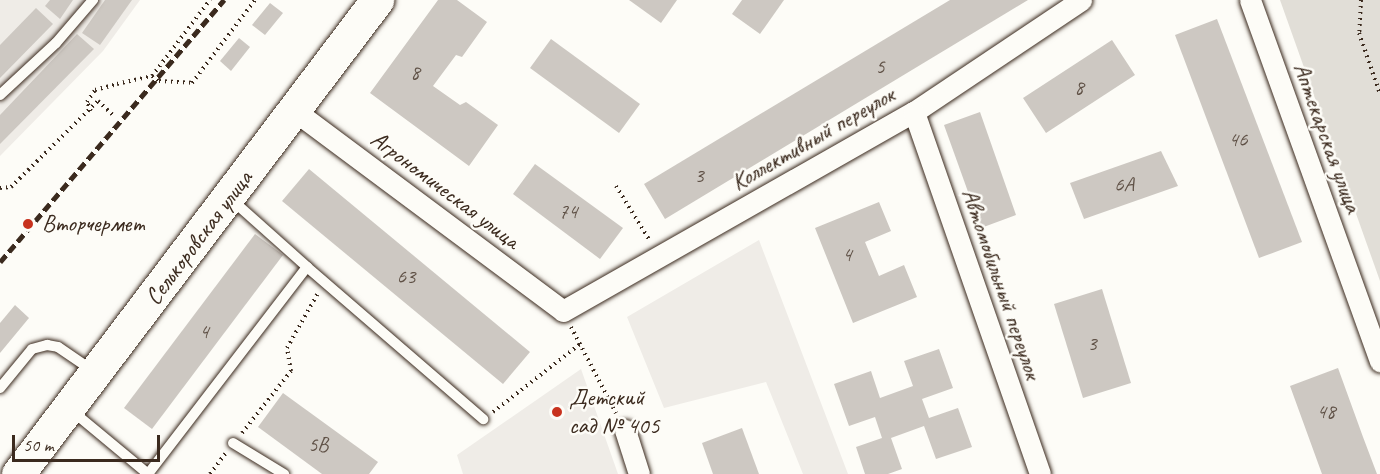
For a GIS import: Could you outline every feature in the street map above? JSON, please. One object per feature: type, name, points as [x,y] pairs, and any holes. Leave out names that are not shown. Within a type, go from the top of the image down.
[{"type":"main road","name":"Селькоровская улица","points":[[18,474],[230,199],[377,0]]},
{"type":"street","name":"Коллективный переулок","points":[[563,311],[914,112],[1081,0]]},
{"type":"street","name":"Аптекарская улица","points":[[1250,0],[1380,361]]},
{"type":"street","name":"Агрономическая улица","points":[[295,111],[563,311]]},
{"type":"street","name":"Автомобильный переулок","points":[[914,112],[1040,474]]},
{"type":"street","points":[[625,430],[639,474]]},
{"type":"lane","points":[[0,95],[56,43],[93,0]]},
{"type":"lane","points":[[230,199],[483,419]]},
{"type":"lane","points":[[68,407],[148,474],[307,267]]},
{"type":"lane","points":[[0,388],[32,349],[47,345],[70,353],[96,374]]},
{"type":"lane","points":[[233,443],[284,474]]},
{"type":"path","points":[[91,111],[87,102],[95,90],[152,76],[210,0]]},
{"type":"path","points":[[152,76],[159,81],[192,83],[255,0]]},
{"type":"path","points":[[1361,0],[1359,33],[1380,94]]},
{"type":"path","points":[[0,188],[11,187],[91,111],[98,101],[116,117]]},
{"type":"path","points":[[616,186],[660,256]]},
{"type":"path","points":[[210,474],[291,371],[287,348],[325,282]]},
{"type":"path","points":[[563,311],[625,430]]},
{"type":"path","points":[[483,419],[580,344]]},
{"type":"shaded area","points":[[0,0],[140,0],[103,51],[0,156]]},
{"type":"shaded area","points":[[1280,0],[1380,0],[1380,281]]},
{"type":"shaded area","points":[[759,240],[848,474],[803,474],[766,382],[664,408],[627,317]]},
{"type":"shaded area","name":"Детский сад № 405","points":[[581,369],[618,474],[463,474],[457,455]]},
{"type":"building","points":[[50,0],[73,0],[60,19],[45,6]]},
{"type":"building","points":[[105,0],[132,0],[100,45],[82,33]]},
{"type":"building","points":[[438,0],[457,0],[487,22],[462,57],[456,55],[433,86],[460,105],[466,102],[498,125],[469,166],[370,93]]},
{"type":"building","points":[[629,0],[677,0],[661,23]]},
{"type":"building","points":[[742,0],[784,0],[760,34],[732,14]]},
{"type":"building","points":[[950,0],[1028,0],[665,219],[644,184]]},
{"type":"building","points":[[270,3],[283,13],[265,35],[252,25]]},
{"type":"building","points":[[36,8],[53,24],[0,78],[0,45]]},
{"type":"building","points":[[1217,19],[1302,242],[1259,258],[1175,35]]},
{"type":"building","points":[[77,34],[94,49],[0,144],[0,115]]},
{"type":"building","points":[[239,38],[250,47],[231,71],[220,61]]},
{"type":"building","points":[[551,39],[640,104],[619,133],[530,68]]},
{"type":"building","points":[[1112,40],[1135,75],[1046,133],[1023,98]]},
{"type":"building","points":[[980,112],[1016,215],[981,228],[944,125]]},
{"type":"building","points":[[1161,151],[1178,186],[1084,219],[1070,183]]},
{"type":"building","points":[[535,164],[623,228],[600,259],[513,194]]},
{"type":"building","points":[[309,169],[530,352],[503,384],[282,201]]},
{"type":"building","points":[[879,202],[891,231],[865,242],[879,276],[904,265],[917,297],[853,323],[815,228]]},
{"type":"building","points":[[255,234],[283,255],[152,429],[124,408]]},
{"type":"building","points":[[1102,289],[1131,383],[1083,398],[1054,304]]},
{"type":"building","points":[[15,305],[29,318],[0,353],[0,323]]},
{"type":"building","points":[[939,349],[953,388],[922,399],[929,418],[958,408],[972,447],[936,459],[924,426],[891,438],[902,469],[888,474],[865,474],[856,447],[882,438],[875,417],[849,426],[834,384],[871,371],[880,398],[913,386],[904,361]]},
{"type":"building","points":[[1338,368],[1377,474],[1322,474],[1290,386]]},
{"type":"building","points":[[283,393],[378,462],[369,474],[322,474],[258,427]]},
{"type":"building","points":[[742,428],[759,474],[713,474],[702,443]]},
{"type":"railway","points":[[0,262],[224,0]]},
{"type":"place","name":"Вторчермет","points":[[28,224]]},
{"type":"place","name":"Детский сад № 405","points":[[557,412]]}]
